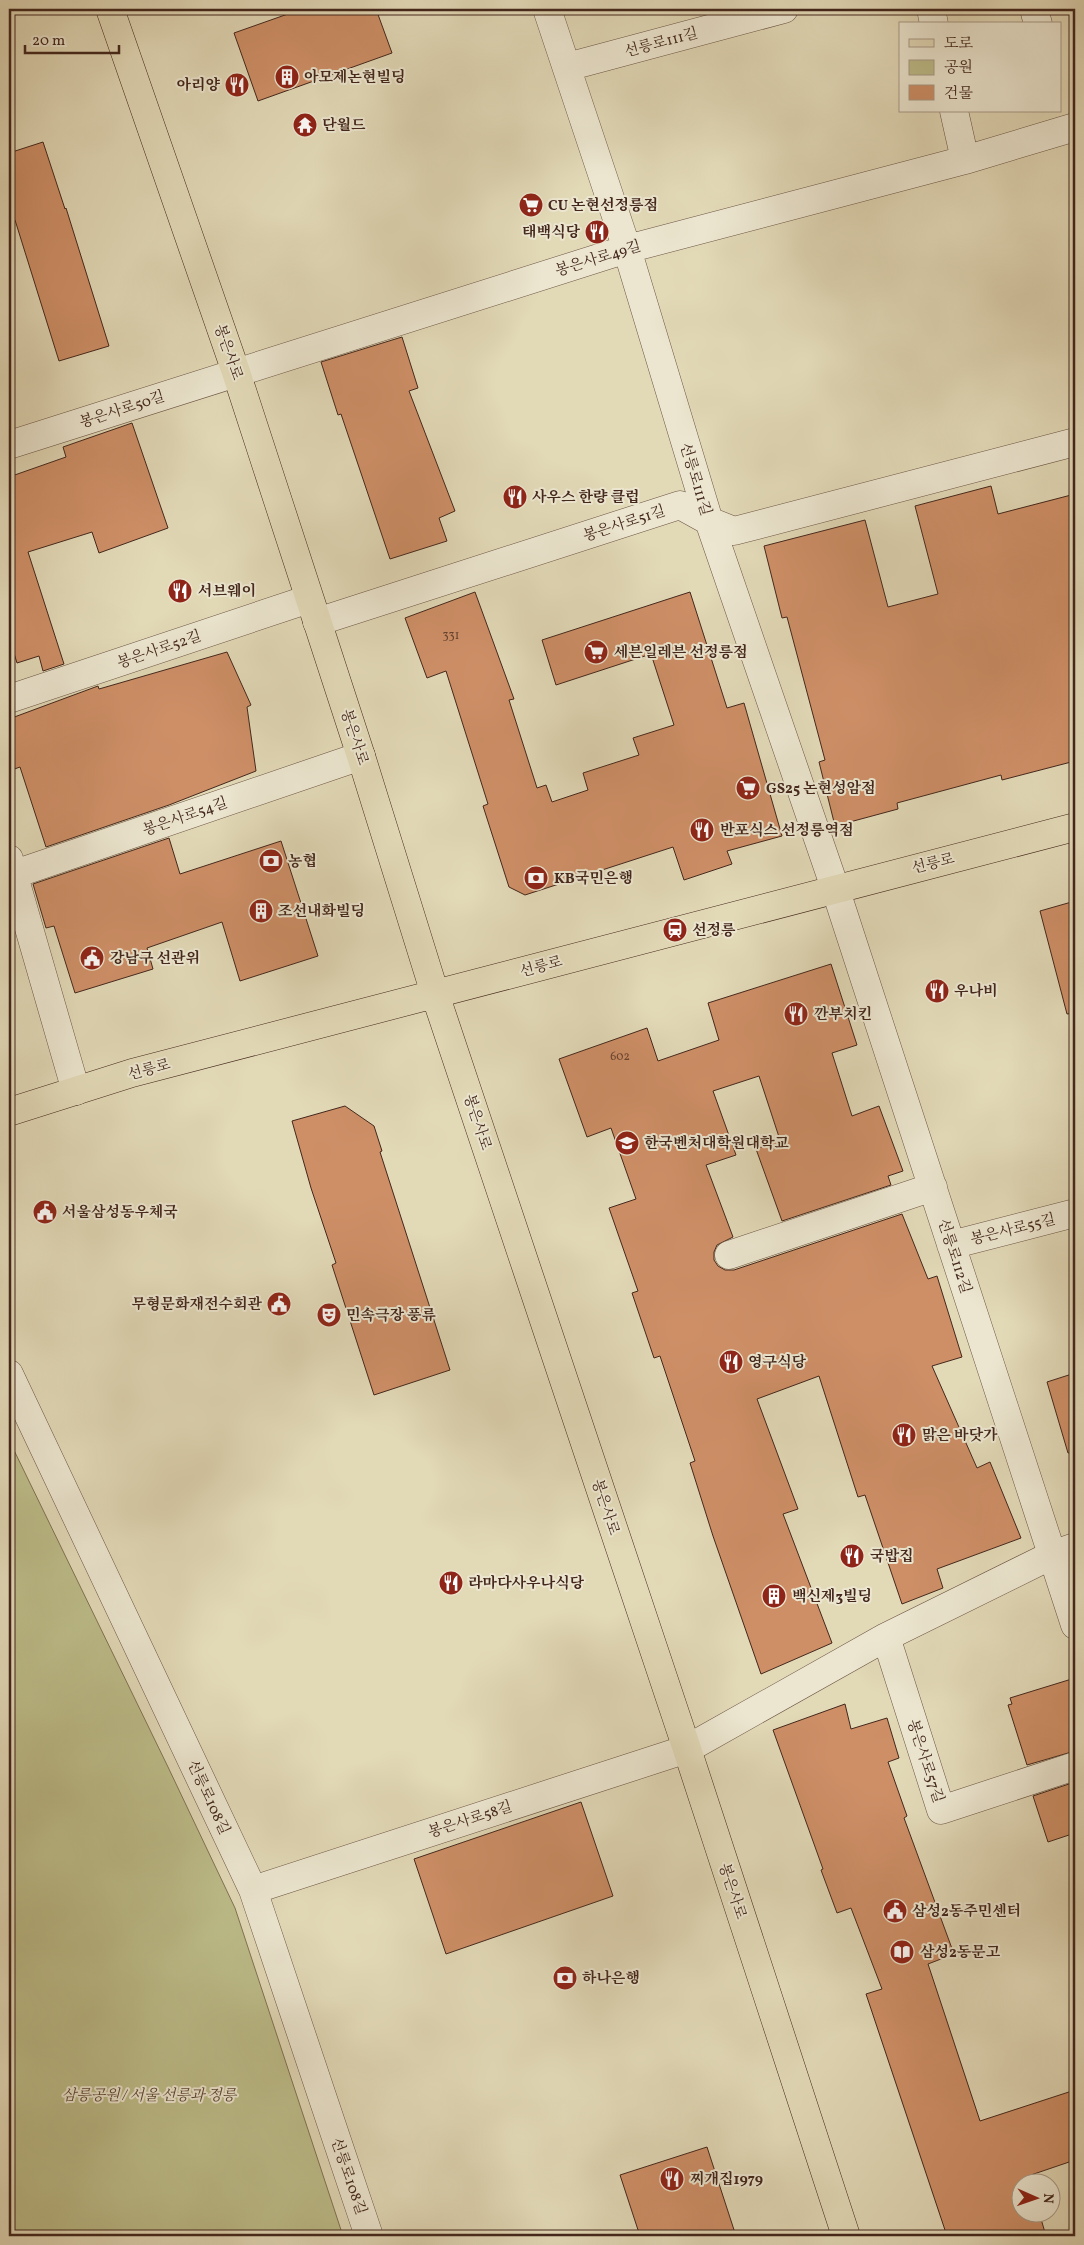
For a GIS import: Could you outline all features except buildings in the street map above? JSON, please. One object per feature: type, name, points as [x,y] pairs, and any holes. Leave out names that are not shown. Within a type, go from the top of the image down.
[{"type":"main road","name":"봉은사로","points":[[110,9],[236,372],[362,756],[435,994],[687,1748],[846,2236]]},
{"type":"main road","name":"선릉로","points":[[9,1112],[132,1073],[1075,826]]},
{"type":"street","name":"선릉로111길","points":[[547,9],[627,248],[709,521],[835,888]]},
{"type":"street","name":"선릉로111길","points":[[567,67],[784,9]]},
{"type":"street","points":[[931,9],[934,22]]},
{"type":"street","points":[[1034,9],[1037,22]]},
{"type":"street","points":[[954,112],[965,160]]},
{"type":"street","name":"봉은사로49길","points":[[236,372],[627,248],[965,160],[1067,122]]},
{"type":"street","name":"봉은사로50길","points":[[9,445],[236,372]]},
{"type":"street","name":"봉은사로51길","points":[[313,610],[680,505],[709,521],[734,531],[1075,442]]},
{"type":"street","name":"봉은사로52길","points":[[9,700],[313,610]]},
{"type":"street","name":"봉은사로54길","points":[[10,870],[362,756]]},
{"type":"street","points":[[10,870],[76,1091]]},
{"type":"street","name":"선릉로112길","points":[[835,888],[951,1245],[1064,1551],[1075,1625]]},
{"type":"street","points":[[729,1255],[933,1187]]},
{"type":"street","name":"봉은사로55길","points":[[951,1245],[1075,1213]]},
{"type":"street","name":"선릉로108길","points":[[9,1374],[253,1890],[369,2236]]},
{"type":"street","points":[[687,1748],[886,1636],[1064,1551]]},
{"type":"street","name":"봉은사로57길","points":[[886,1636],[941,1810],[1075,1766]]},
{"type":"street","name":"봉은사로58길","points":[[253,1890],[687,1748]]},
{"type":"green space","name":"삼릉공원 / 서울 선릉과 정릉","points":[[9,1440],[235,1908],[343,2236],[9,2236]]},
{"type":"place","name":"아모제논현빌딩","points":[[287,77]]},
{"type":"place","name":"아리양","points":[[237,85]]},
{"type":"place","name":"단월드","points":[[305,125]]},
{"type":"place","name":"CU 논현선정릉점","points":[[531,205]]},
{"type":"place","name":"태백식당","points":[[597,232]]},
{"type":"place","name":"사우스 한량 클럽","points":[[515,497]]},
{"type":"place","name":"서브웨이","points":[[180,591]]},
{"type":"place","name":"세븐일레븐 선정릉점","points":[[596,652]]},
{"type":"place","name":"GS25 논현성암점","points":[[748,788]]},
{"type":"place","name":"반포식스 선정릉역점","points":[[702,830]]},
{"type":"place","name":"농협","points":[[271,861]]},
{"type":"place","name":"KB국민은행","points":[[536,878]]},
{"type":"place","name":"조선내화빌딩","points":[[261,911]]},
{"type":"place","name":"선정릉","points":[[675,930]]},
{"type":"place","name":"강남구 선관위","points":[[92,958]]},
{"type":"place","name":"우나비","points":[[937,991]]},
{"type":"place","name":"깐부치킨","points":[[796,1014]]},
{"type":"place","name":"한국벤처대학원대학교","points":[[627,1143]]},
{"type":"place","name":"서울삼성동우체국","points":[[45,1212]]},
{"type":"place","name":"무형문화재전수회관","points":[[279,1304]]},
{"type":"place","name":"민속극장 풍류","points":[[329,1315]]},
{"type":"place","name":"영구식당","points":[[731,1362]]},
{"type":"place","name":"맑은 바닷가","points":[[904,1435]]},
{"type":"place","name":"국밥집","points":[[852,1556]]},
{"type":"place","name":"라마다사우나식당","points":[[451,1583]]},
{"type":"place","name":"백신제3빌딩","points":[[774,1596]]},
{"type":"place","name":"삼성2동주민센터","points":[[895,1911]]},
{"type":"place","name":"삼성2동문고","points":[[902,1952]]},
{"type":"place","name":"하나은행","points":[[565,1978]]},
{"type":"place","name":"찌개집1979","points":[[672,2179]]}]
